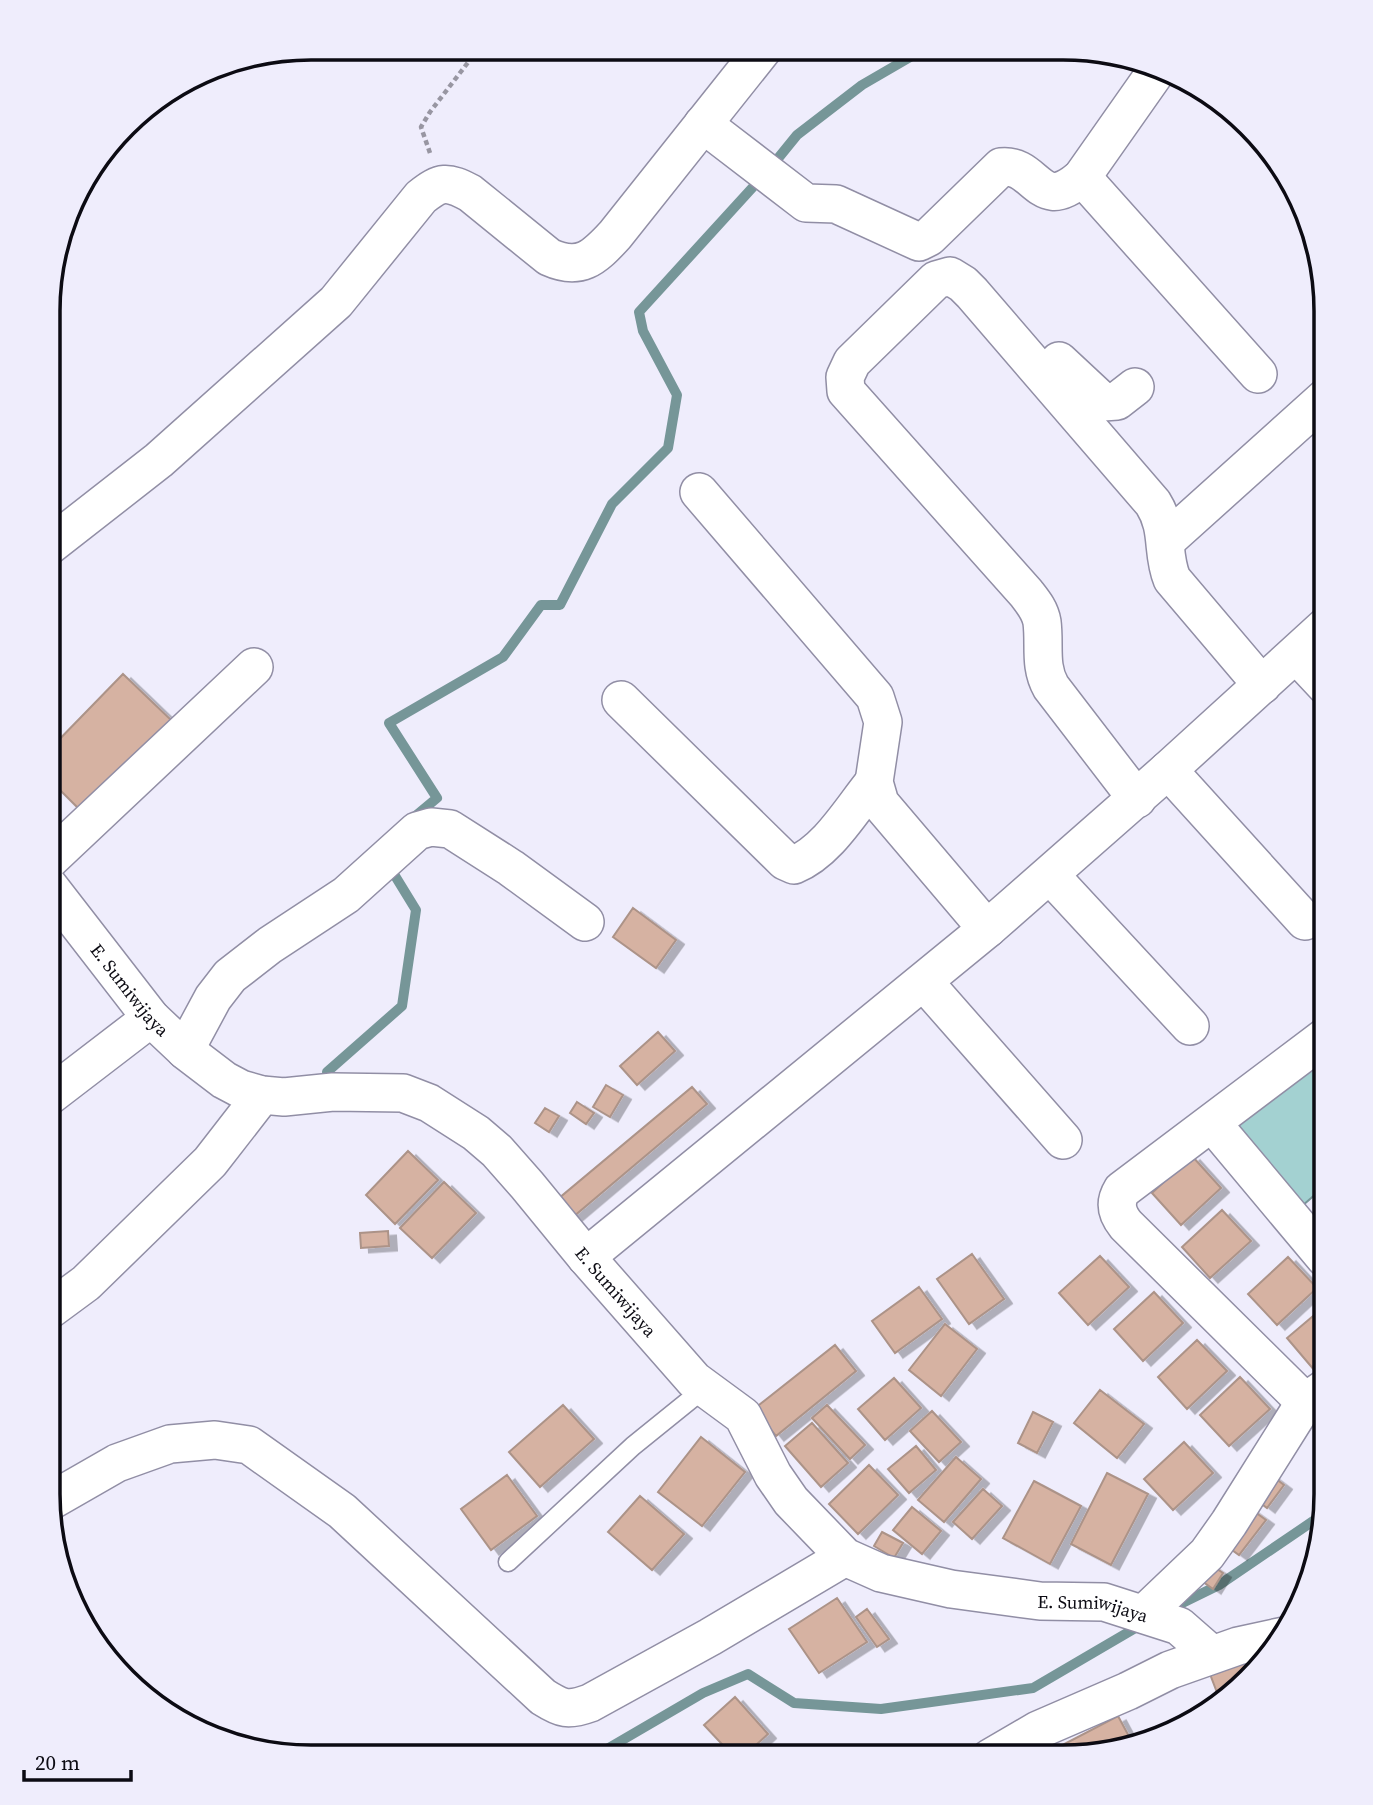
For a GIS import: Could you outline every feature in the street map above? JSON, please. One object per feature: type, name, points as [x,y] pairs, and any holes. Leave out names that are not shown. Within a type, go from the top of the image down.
[{"type":"street","points":[[60,537],[159,460],[336,302],[421,198],[442,183],[455,185],[470,193],[548,257],[562,263],[590,259],[603,248],[754,60]]},
{"type":"street","points":[[703,124],[806,203],[836,204],[919,242],[929,237],[1001,167],[1013,167],[1046,189],[1058,193],[1068,189],[1082,177],[1153,77]]},
{"type":"street","points":[[1082,177],[1258,374]]},
{"type":"street","points":[[929,237],[1103,402],[1117,401],[1135,387]]},
{"type":"street","points":[[1137,799],[1051,687],[1044,674],[1042,620],[1037,607],[846,391],[847,369],[936,280],[944,277],[956,279],[972,293],[1153,503],[1161,515],[1167,568],[1172,579],[1262,685]]},
{"type":"street","points":[[1166,541],[1314,408]]},
{"type":"street","points":[[699,492],[755,561],[875,697],[883,722],[874,782],[880,803],[987,929]]},
{"type":"street","points":[[586,1257],[987,929],[1137,799],[1314,637]]},
{"type":"street","points":[[1296,654],[1314,673]]},
{"type":"street","points":[[60,850],[254,667]]},
{"type":"street","points":[[621,700],[785,862],[794,865],[807,860],[822,847],[874,782]]},
{"type":"street","points":[[1168,770],[1305,920]]},
{"type":"street","points":[[185,1050],[213,998],[230,976],[270,945],[346,895],[418,831],[431,827],[450,829],[585,922]]},
{"type":"street","points":[[1050,875],[1190,1026]]},
{"type":"street","name":"E. Sumiwijaya","points":[[60,900],[151,1018],[185,1050],[224,1080],[262,1095],[284,1097],[333,1092],[403,1093],[429,1103],[476,1133],[497,1151],[694,1380],[743,1416],[773,1475],[791,1502],[845,1558],[881,1573],[951,1589],[1040,1601],[1104,1602],[1158,1619],[1211,1654]]},
{"type":"street","points":[[924,982],[1063,1140]]},
{"type":"street","points":[[60,1088],[151,1018]]},
{"type":"street","points":[[1314,1045],[1122,1190],[1116,1208],[1126,1226],[1314,1394]]},
{"type":"street","points":[[60,1302],[86,1283],[210,1162],[262,1095]]},
{"type":"street","points":[[1212,1123],[1314,1245]]},
{"type":"street","points":[[1158,1619],[1229,1523],[1314,1396]]},
{"type":"street","points":[[60,1496],[117,1463],[170,1444],[215,1440],[249,1445],[342,1511],[543,1697],[559,1708],[575,1708],[590,1703],[845,1558]]},
{"type":"street","points":[[1012,1745],[1038,1730],[1170,1670],[1211,1654],[1267,1640]]},
{"type":"lane","points":[[508,1562],[633,1446],[706,1387]]},
{"type":"path","points":[[442,183],[421,127],[429,112],[470,60]]},
{"type":"shaded area","points":[[1314,1051],[1314,1196],[1295,1212],[1223,1126]]},
{"type":"building","points":[[123,674],[171,720],[81,811],[60,790],[60,739]]},
{"type":"building","points":[[633,908],[676,940],[656,968],[613,937]]},
{"type":"building","points":[[658,1032],[675,1051],[637,1085],[620,1066]]},
{"type":"building","points":[[606,1085],[623,1095],[610,1117],[593,1107]]},
{"type":"building","points":[[692,1087],[707,1104],[573,1217],[558,1199]]},
{"type":"building","points":[[577,1102],[594,1113],[586,1124],[570,1113]]},
{"type":"building","points":[[545,1108],[559,1116],[549,1132],[535,1123]]},
{"type":"building","points":[[408,1151],[438,1180],[395,1224],[366,1195]]},
{"type":"building","points":[[1192,1156],[1221,1188],[1181,1225],[1152,1193]]},
{"type":"building","points":[[444,1182],[476,1213],[432,1258],[400,1228]]},
{"type":"building","points":[[1222,1210],[1251,1241],[1210,1278],[1182,1247]]},
{"type":"building","points":[[388,1231],[389,1246],[361,1248],[360,1233]]},
{"type":"building","points":[[972,1254],[1004,1299],[969,1324],[937,1279]]},
{"type":"building","points":[[1100,1256],[1129,1287],[1088,1325],[1059,1293]]},
{"type":"building","points":[[1288,1257],[1314,1285],[1314,1291],[1277,1325],[1248,1294]]},
{"type":"building","points":[[919,1287],[942,1319],[895,1353],[872,1321]]},
{"type":"building","points":[[1154,1292],[1183,1323],[1143,1361],[1114,1329]]},
{"type":"building","points":[[1314,1315],[1314,1370],[1287,1338]]},
{"type":"building","points":[[945,1324],[977,1349],[941,1396],[909,1370]]},
{"type":"building","points":[[1197,1340],[1227,1371],[1187,1409],[1158,1377]]},
{"type":"building","points":[[835,1345],[856,1371],[776,1436],[754,1409]]},
{"type":"building","points":[[1240,1377],[1270,1409],[1229,1446],[1200,1415]]},
{"type":"building","points":[[894,1378],[921,1408],[885,1440],[858,1409]]},
{"type":"building","points":[[1100,1390],[1144,1424],[1117,1458],[1074,1423]]},
{"type":"building","points":[[563,1405],[594,1439],[540,1487],[509,1452]]},
{"type":"building","points":[[827,1405],[865,1445],[850,1459],[812,1418]]},
{"type":"building","points":[[932,1411],[961,1442],[939,1462],[910,1431]]},
{"type":"building","points":[[1033,1412],[1053,1422],[1037,1453],[1018,1443]]},
{"type":"building","points":[[812,1423],[848,1463],[821,1487],[785,1446]]},
{"type":"building","points":[[701,1437],[745,1472],[702,1526],[658,1492]]},
{"type":"building","points":[[1184,1442],[1213,1473],[1173,1510],[1144,1479]]},
{"type":"building","points":[[916,1446],[936,1470],[909,1493],[888,1469]]},
{"type":"building","points":[[956,1457],[981,1479],[944,1522],[918,1500]]},
{"type":"building","points":[[869,1465],[898,1495],[858,1534],[829,1504]]},
{"type":"building","points":[[1267,1472],[1284,1485],[1267,1508],[1250,1495]]},
{"type":"building","points":[[1107,1473],[1148,1494],[1111,1565],[1071,1544]]},
{"type":"building","points":[[507,1475],[537,1516],[491,1550],[461,1509]]},
{"type":"building","points":[[1034,1481],[1081,1506],[1050,1564],[1003,1538]]},
{"type":"building","points":[[983,1489],[1002,1506],[972,1539],[953,1522]]},
{"type":"building","points":[[640,1496],[684,1534],[652,1570],[608,1532]]},
{"type":"building","points":[[912,1507],[941,1531],[922,1554],[893,1530]]},
{"type":"building","points":[[1248,1507],[1266,1520],[1239,1555],[1221,1542]]},
{"type":"building","points":[[882,1532],[903,1543],[894,1558],[874,1546]]},
{"type":"building","points":[[1205,1561],[1223,1573],[1213,1589],[1195,1576]]},
{"type":"building","points":[[837,1598],[867,1642],[819,1673],[789,1629]]},
{"type":"building","points":[[867,1609],[889,1639],[877,1647],[856,1617]]},
{"type":"building","points":[[1252,1659],[1217,1692],[1210,1674]]},
{"type":"building","points":[[735,1697],[768,1734],[756,1745],[723,1745],[704,1725]]},
{"type":"building","points":[[1118,1716],[1129,1737],[1112,1741],[1062,1745]]},
{"type":"waterway","points":[[771,167],[797,135],[862,85],[905,60]]},
{"type":"waterway","points":[[413,818],[437,798],[389,723],[503,657],[541,605],[560,605],[612,504],[668,448],[677,395],[643,331],[639,312],[753,187]]},
{"type":"waterway","points":[[327,1072],[402,1006],[416,910],[389,866]]},
{"type":"waterway","points":[[1170,1609],[1219,1585],[1312,1522]]},
{"type":"waterway","points":[[614,1745],[703,1693],[748,1674],[794,1703],[881,1709],[1033,1688],[1144,1623]]}]
